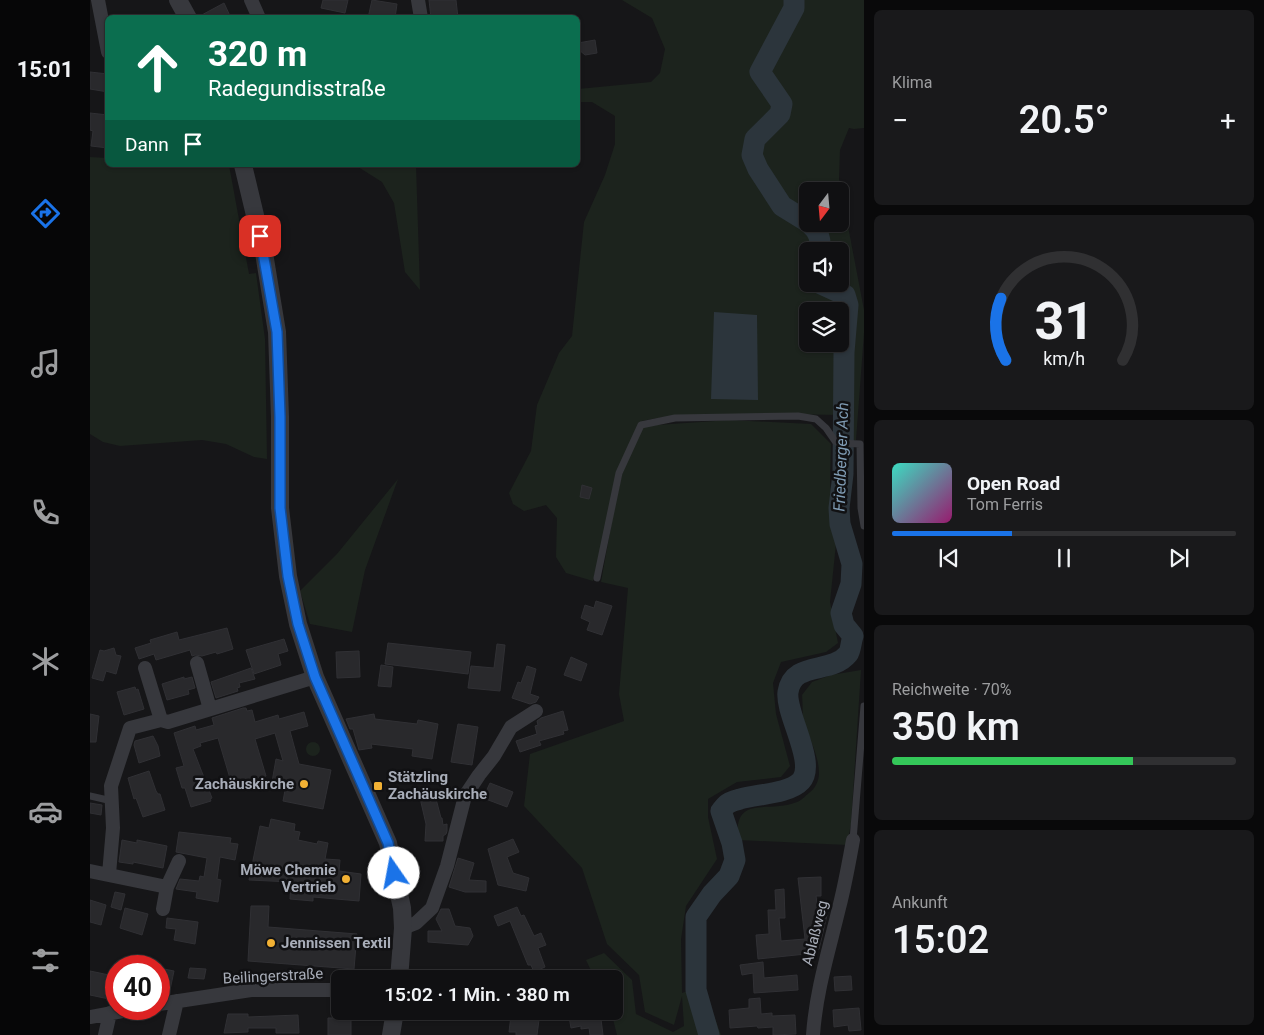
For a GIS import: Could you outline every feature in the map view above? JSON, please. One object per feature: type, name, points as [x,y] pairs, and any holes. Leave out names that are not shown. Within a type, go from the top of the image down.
[{"type":"street","points":[[98,0],[105,36]]},
{"type":"street","points":[[178,0],[186,15]]},
{"type":"street","points":[[251,0],[258,15]]},
{"type":"street","points":[[418,0],[420,15]]},
{"type":"street","points":[[243,167],[264,253],[277,332],[280,417],[280,508],[288,576],[298,624],[315,677],[388,843],[402,908],[403,928],[400,970]]},
{"type":"street","points":[[197,664],[210,709]]},
{"type":"street","points":[[145,668],[161,720]]},
{"type":"street","points":[[109,874],[113,828],[111,786],[130,728],[161,720],[168,722],[315,677]]},
{"type":"street","points":[[403,928],[416,923],[432,908],[447,866],[465,796],[494,756],[511,727],[536,711]]},
{"type":"street","name":"Ablaßweg","points":[[813,1035],[815,1008],[821,977],[840,906],[853,840]]},
{"type":"street","points":[[163,909],[167,887],[179,862]]},
{"type":"street","points":[[90,871],[167,887]]},
{"type":"street","name":"Beilingerstraße","points":[[170,1002],[251,990],[331,990]]},
{"type":"street","points":[[169,1035],[177,1000]]},
{"type":"street","points":[[90,1018],[105,1014]]},
{"type":"street","points":[[105,1035],[108,1020]]},
{"type":"street","points":[[391,1035],[393,1020]]},
{"type":"lane","points":[[597,578],[619,473],[641,425],[675,418],[798,416],[816,419],[826,428],[834,441],[860,444],[861,508],[864,526]]},
{"type":"lane","points":[[853,840],[864,706]]},
{"type":"lane","points":[[90,796],[112,801]]},
{"type":"shaded area","points":[[622,0],[864,0],[864,128],[849,128],[840,150],[840,182],[799,182],[799,232],[849,231],[864,310],[856,440],[847,440],[853,302],[839,299],[842,302],[799,302],[799,352],[840,352],[840,415],[693,415],[642,421],[624,455],[593,581],[566,573],[556,557],[557,518],[546,505],[524,511],[513,504],[509,493],[531,451],[537,405],[559,353],[572,336],[584,222],[605,175],[615,144],[615,116],[592,102],[580,102],[580,89],[651,82],[660,73],[665,49],[652,18]]},
{"type":"shaded area","points":[[90,157],[105,158],[105,167],[229,167],[249,274],[256,273],[265,339],[267,459],[254,457],[226,444],[202,440],[120,446],[103,442],[90,434]]},
{"type":"shaded area","points":[[358,167],[416,167],[420,290],[405,272],[394,203],[382,182]]},
{"type":"shaded area","points":[[714,312],[757,315],[758,400],[711,399]]},
{"type":"shaded area","points":[[730,420],[811,424],[831,444],[830,482],[836,544],[830,602],[838,643],[826,652],[781,662],[773,683],[776,714],[790,766],[781,777],[737,782],[708,799],[708,817],[717,859],[686,906],[681,939],[682,993],[703,986],[721,1035],[617,1035],[613,1020],[623,1020],[623,971],[632,980],[636,1014],[673,1032],[684,1026],[682,996],[674,1025],[645,1012],[639,975],[607,944],[582,868],[524,806],[530,754],[624,721],[619,694],[628,588],[601,582],[622,474],[642,426]]},
{"type":"shaded area","points":[[398,479],[365,570],[352,632],[310,624],[300,591],[337,554]]},
{"type":"shaded area","points":[[861,670],[851,824],[847,845],[738,840],[738,825],[741,816],[747,810],[786,805],[799,801],[816,784],[819,776],[819,767],[804,722],[802,695],[812,682],[831,675]]},
{"type":"shaded area","points":[[310,742],[316,742],[320,749],[316,756],[310,756],[306,752],[306,746]]},
{"type":"shaded area","points":[[604,953],[622,970],[591,970],[586,960]]},
{"type":"building","points":[[323,0],[348,0],[345,13],[321,8]]},
{"type":"building","points":[[372,0],[397,4],[395,15],[369,15]]},
{"type":"building","points":[[429,0],[456,0],[458,15],[431,15]]},
{"type":"building","points":[[224,3],[230,15],[202,15]]},
{"type":"building","points":[[595,40],[597,53],[585,55],[580,51],[580,43]]},
{"type":"building","points":[[90,72],[105,74],[105,92],[90,89]]},
{"type":"building","points":[[90,113],[105,115],[105,148],[91,146],[93,131],[90,130]]},
{"type":"building","points":[[582,485],[592,488],[589,499],[580,497]]},
{"type":"building","points":[[596,601],[612,606],[602,635],[587,630],[590,622],[581,618],[585,605],[594,608]]},
{"type":"building","points":[[227,628],[233,649],[217,654],[216,652],[202,656],[192,656],[190,650],[156,660],[154,654],[139,659],[135,648],[151,643],[150,640],[177,632],[179,640]]},
{"type":"building","points":[[284,639],[288,651],[278,654],[281,665],[254,674],[246,650]]},
{"type":"building","points":[[388,643],[471,652],[468,674],[385,664]]},
{"type":"building","points":[[497,644],[505,645],[500,691],[468,688],[471,666],[494,668]]},
{"type":"building","points":[[114,648],[116,655],[121,656],[116,674],[106,671],[103,681],[92,678],[100,650],[104,651]]},
{"type":"building","points":[[359,651],[360,677],[337,678],[336,652]]},
{"type":"building","points":[[571,657],[587,664],[581,681],[564,675]]},
{"type":"building","points":[[381,665],[393,667],[391,687],[378,686]]},
{"type":"building","points":[[527,666],[536,669],[530,694],[539,697],[536,702],[530,704],[512,698],[518,682],[521,683]]},
{"type":"building","points":[[251,668],[255,679],[239,683],[238,691],[216,698],[211,682]]},
{"type":"building","points":[[184,677],[184,679],[192,677],[195,688],[188,690],[189,694],[167,700],[162,684]]},
{"type":"building","points":[[135,687],[136,690],[138,689],[144,709],[124,715],[117,692]]},
{"type":"building","points":[[246,708],[247,711],[252,710],[255,722],[278,715],[279,719],[304,712],[308,726],[290,731],[299,764],[331,770],[323,809],[283,801],[286,785],[272,782],[276,759],[283,761],[275,733],[255,739],[266,776],[232,785],[218,738],[200,743],[201,746],[193,749],[212,798],[210,799],[211,801],[191,807],[185,788],[182,788],[176,768],[184,766],[174,733],[195,726],[196,730],[214,725],[212,718]]},
{"type":"building","points":[[563,711],[568,730],[563,731],[564,734],[539,741],[541,745],[520,752],[516,741],[537,734],[535,726],[538,725],[537,721],[541,718]]},
{"type":"building","points":[[90,714],[99,716],[96,742],[90,742]]},
{"type":"building","points":[[374,714],[375,719],[417,724],[418,720],[438,724],[432,759],[412,756],[413,749],[371,744],[372,748],[359,750],[353,729],[350,729],[346,719]]},
{"type":"building","points":[[458,724],[478,727],[472,765],[451,762]]},
{"type":"building","points":[[153,736],[160,756],[139,763],[134,745],[135,741]]},
{"type":"building","points":[[149,771],[165,810],[143,817],[136,798],[134,799],[128,778]]},
{"type":"building","points":[[490,783],[513,792],[507,807],[483,798]]},
{"type":"building","points":[[435,795],[443,825],[447,824],[447,831],[443,836],[443,841],[425,841],[426,824],[420,798]]},
{"type":"building","points":[[90,803],[102,805],[101,815],[90,813]]},
{"type":"building","points":[[271,819],[295,824],[294,831],[300,832],[298,840],[317,844],[318,841],[328,843],[325,859],[340,860],[339,871],[361,874],[359,901],[313,897],[313,901],[290,899],[291,882],[249,880],[260,826],[269,828]]},
{"type":"building","points":[[179,832],[231,838],[230,843],[238,844],[235,860],[220,857],[217,879],[221,880],[218,902],[196,898],[197,892],[176,889],[180,879],[199,881],[200,876],[204,877],[207,858],[176,852]]},
{"type":"building","points":[[513,839],[519,852],[507,857],[513,873],[529,878],[526,891],[498,885],[488,849]]},
{"type":"building","points":[[122,840],[137,843],[137,840],[167,846],[163,868],[133,862],[133,864],[119,862]]},
{"type":"building","points":[[458,858],[474,863],[469,880],[486,881],[486,892],[465,892],[449,887]]},
{"type":"building","points":[[821,877],[821,896],[816,896],[819,916],[827,915],[819,949],[806,950],[806,954],[758,959],[756,935],[769,934],[768,910],[776,910],[775,890],[784,889],[785,918],[779,918],[781,941],[805,939],[798,878]]},
{"type":"building","points":[[115,892],[125,894],[121,910],[111,907]]},
{"type":"building","points":[[90,900],[106,905],[101,925],[90,922]]},
{"type":"building","points":[[251,906],[269,906],[268,927],[357,934],[354,969],[248,961]]},
{"type":"building","points":[[517,907],[521,916],[524,915],[534,936],[541,933],[546,945],[538,948],[545,967],[533,970],[531,965],[528,965],[510,921],[498,926],[494,916]]},
{"type":"building","points":[[125,908],[148,914],[142,935],[120,928]]},
{"type":"building","points":[[441,909],[449,909],[455,926],[470,928],[473,936],[468,945],[428,942],[428,931],[442,931],[436,919]]},
{"type":"building","points":[[167,918],[198,922],[195,944],[174,940],[176,929],[166,928]]},
{"type":"building","points":[[763,962],[764,978],[797,975],[798,990],[754,993],[753,973],[742,975],[740,965]]},
{"type":"building","points":[[190,968],[206,969],[204,979],[188,978]]},
{"type":"building","points":[[170,970],[174,971],[170,990]]},
{"type":"building","points":[[90,971],[105,974],[105,998],[90,995]]},
{"type":"building","points":[[851,976],[852,990],[835,991],[834,977]]},
{"type":"building","points":[[760,998],[761,1014],[772,1013],[772,1016],[795,1015],[796,1034],[773,1035],[773,1027],[730,1028],[729,1010],[749,1008],[749,999]]},
{"type":"building","points":[[859,1008],[861,1030],[849,1031],[848,1025],[834,1027],[833,1010]]},
{"type":"building","points":[[228,1014],[248,1014],[248,1017],[298,1015],[299,1033],[276,1033],[276,1028],[248,1028],[248,1032],[224,1033]]},
{"type":"building","points":[[328,1018],[331,1018],[331,1020],[351,1020],[351,1035],[328,1035]]},
{"type":"building","points":[[510,1020],[539,1020],[537,1035],[516,1035],[516,1032],[509,1032]]},
{"type":"building","points":[[570,1020],[601,1020],[603,1035],[590,1035],[589,1028],[581,1029],[581,1026],[571,1028]]},
{"type":"waterway","name":"Friedberger Ach","points":[[794,0],[794,8],[760,72],[782,104],[780,114],[755,139],[752,155],[758,169],[782,206],[799,216]]},
{"type":"waterway","name":"Friedberger Ach","points":[[817,232],[820,242]]},
{"type":"waterway","name":"Friedberger Ach","points":[[709,1035],[696,990],[696,917],[712,894],[729,876],[735,860],[732,843],[721,811],[727,804],[733,801],[789,789],[801,781],[805,773],[805,763],[788,701],[791,682],[805,671],[841,660],[848,654],[853,636],[844,625],[841,613],[851,584],[852,564],[840,524],[839,508],[843,474],[844,352],[848,305],[845,295],[838,292]]},
{"type":"place","name":"Zachäuskirche","points":[[304,784]]},
{"type":"place","name":"Stätzling Zachäuskirche","points":[[378,786]]},
{"type":"place","name":"Möwe Chemie Vertrieb","points":[[346,879]]},
{"type":"place","name":"Jennissen Textil","points":[[271,943]]},
{"type":"route","points":[[260,236],[277,332],[281,470],[280,508],[288,576],[298,624],[315,677],[388,843],[394,873]]}]
